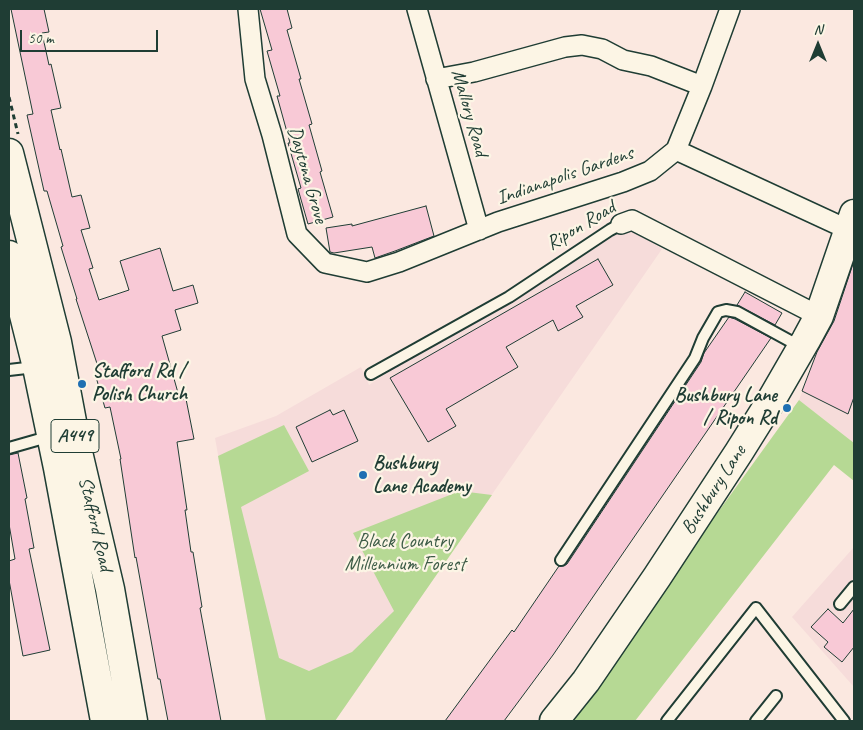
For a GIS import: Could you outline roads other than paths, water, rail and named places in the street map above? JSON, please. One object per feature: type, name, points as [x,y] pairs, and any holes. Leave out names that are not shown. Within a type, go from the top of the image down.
[{"type":"main road","name":"Stafford Road","points":[[9,153],[57,342],[77,448],[110,589],[133,721]]},
{"type":"main road","name":"Bushbury Lane","points":[[554,721],[586,681],[657,578],[739,452],[802,348],[819,316],[851,222]]},
{"type":"main road","name":"Stafford Road","points":[[9,255],[38,366],[104,721]]},
{"type":"street","name":"Daytona Grove","points":[[248,9],[255,79],[272,135],[297,234],[325,263],[367,272],[400,262],[461,237]]},
{"type":"street","name":"Mallory Road","points":[[417,9],[479,230]]},
{"type":"street","name":"Indianapolis Gardens","points":[[461,237],[526,213],[623,182],[650,171],[676,150],[730,9]]},
{"type":"street","points":[[436,79],[474,72],[565,47],[582,45],[602,49],[623,60],[651,66],[702,86]]},
{"type":"street","points":[[676,150],[851,222]]},
{"type":"street","name":"Ripon Road","points":[[621,224],[632,220],[819,316]]},
{"type":"lane","name":"Ripon Road","points":[[371,374],[510,297],[621,224]]},
{"type":"lane","points":[[561,560],[695,358],[703,338],[718,312],[726,310],[737,312],[802,348]]},
{"type":"lane","points":[[9,370],[38,366]]},
{"type":"lane","points":[[9,448],[52,435]]},
{"type":"lane","points":[[840,604],[854,587]]},
{"type":"lane","points":[[668,721],[756,608],[844,721]]},
{"type":"lane","points":[[756,721],[776,696]]},
{"type":"place","name":"Stafford Rd / Polish Church","points":[[82,384]]},
{"type":"place","name":"Bushbury Lane / Ripon Rd","points":[[787,408]]},
{"type":"place","name":"Bushbury Lane Academy","points":[[363,475]]},
{"type":"park label","name":"Black Country Millennium Forest","points":[[405,554]]}]
